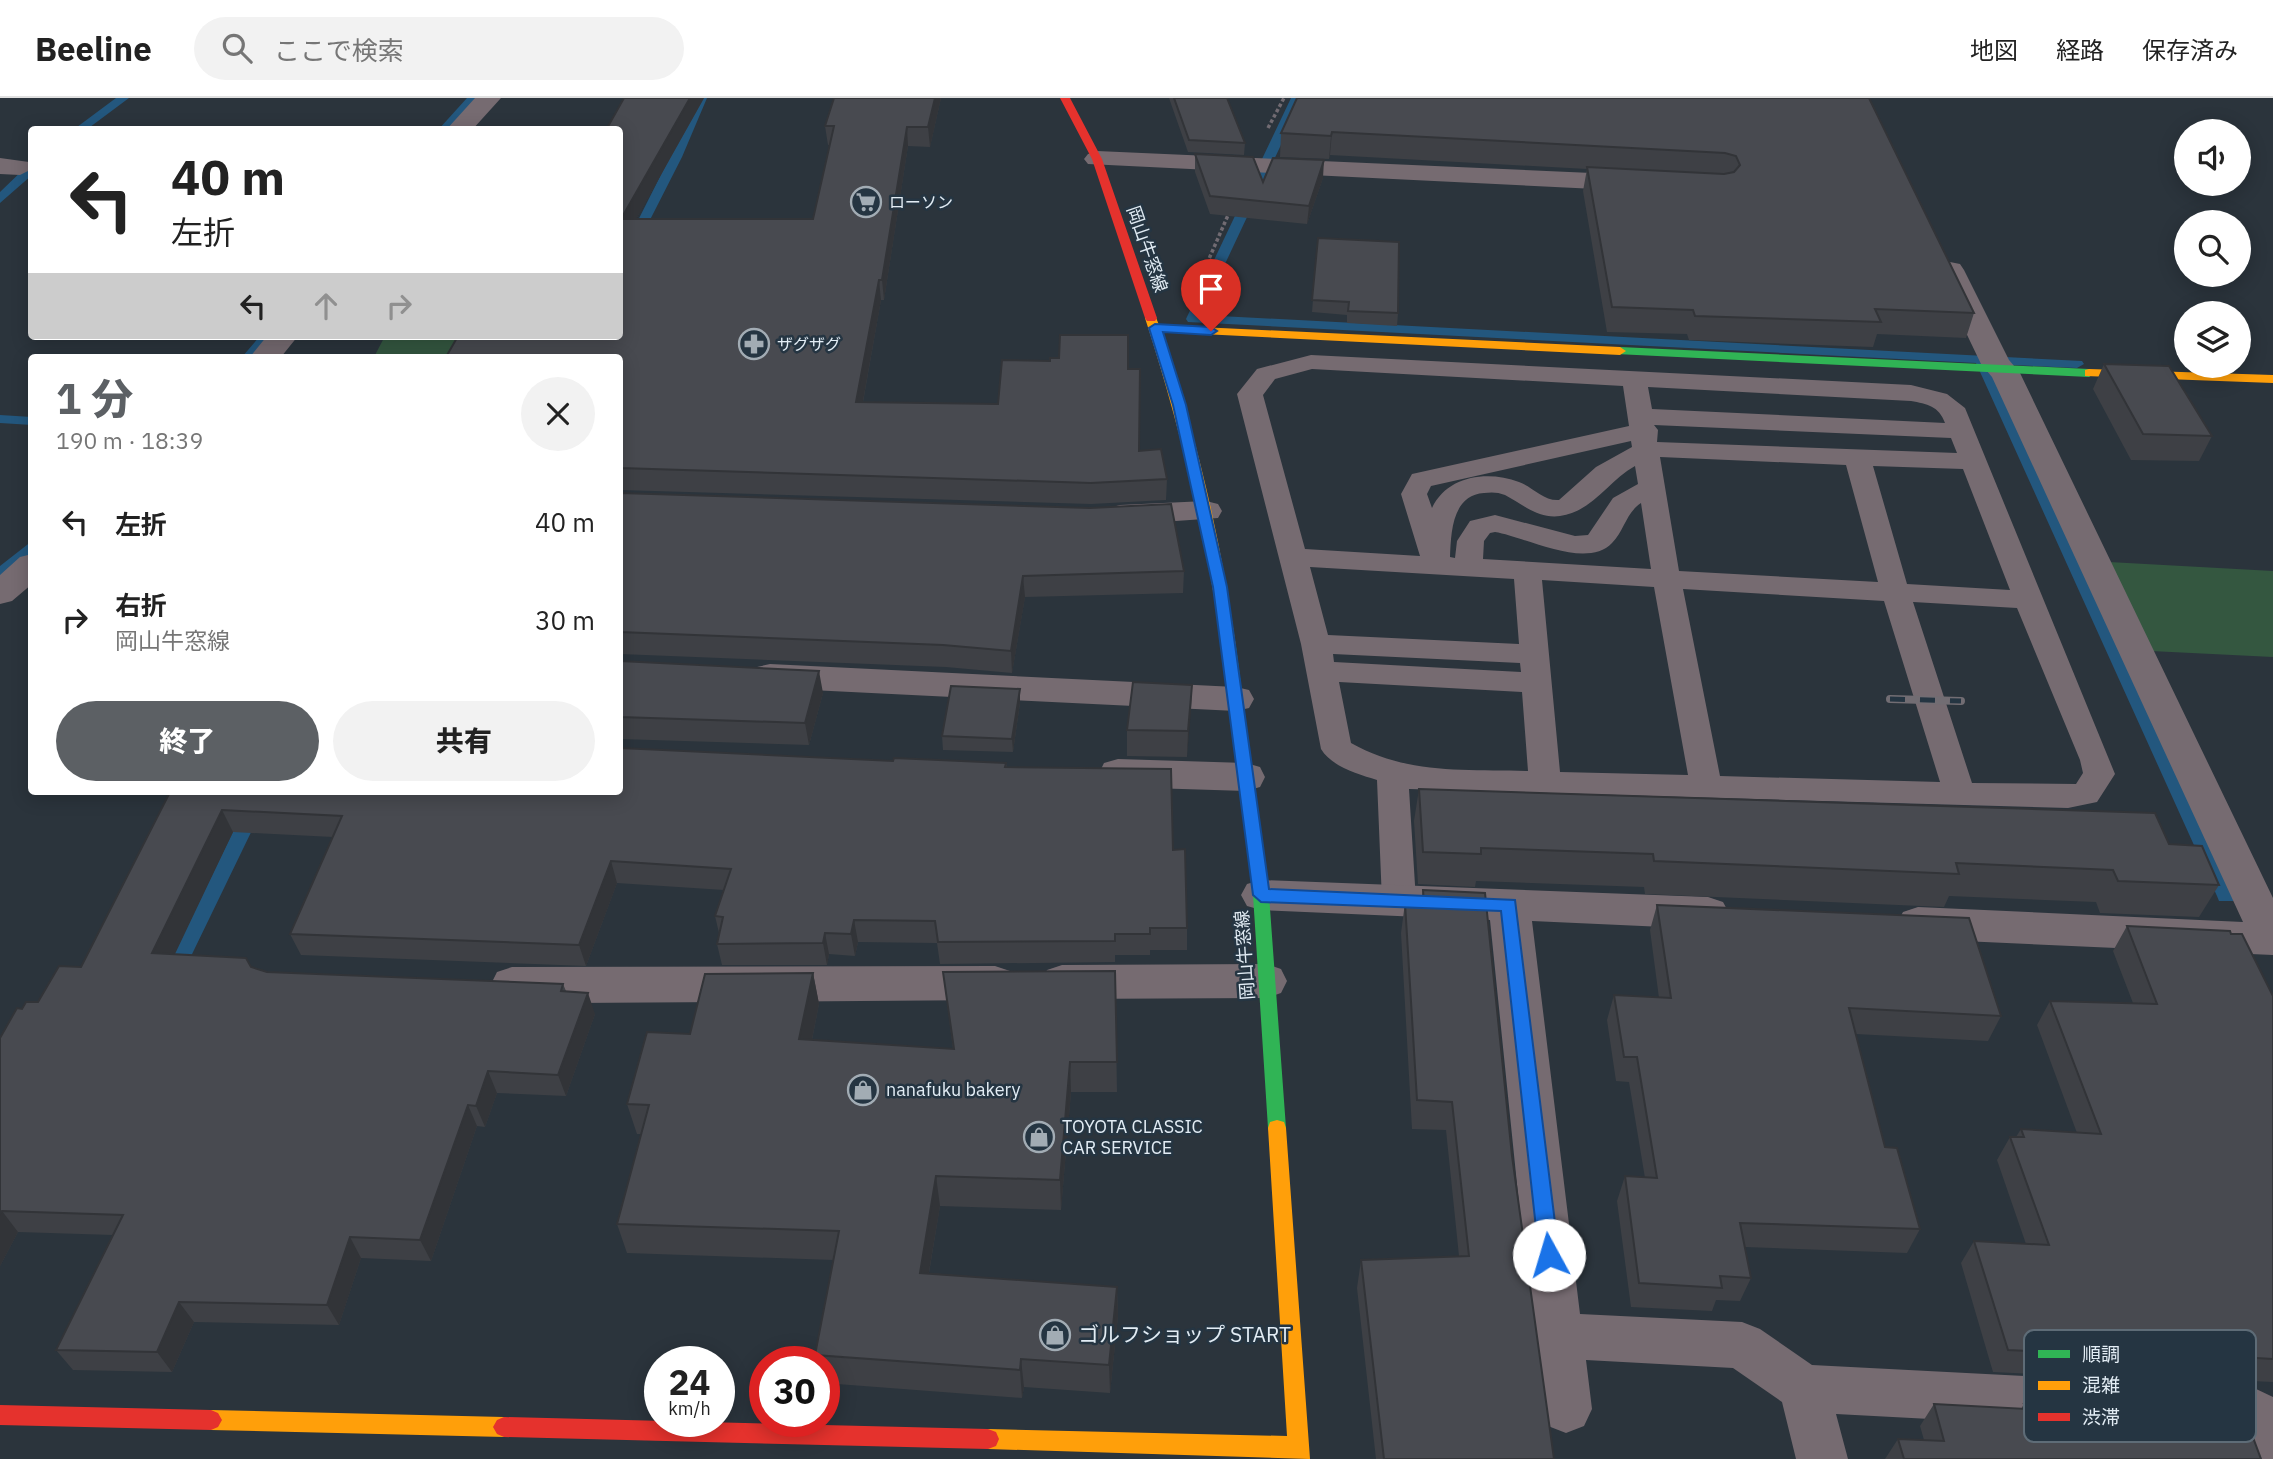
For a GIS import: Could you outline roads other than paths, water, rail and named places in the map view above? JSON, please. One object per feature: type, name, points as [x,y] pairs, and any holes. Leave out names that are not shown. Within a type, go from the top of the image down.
[{"type":"street","points":[[462,126],[489,98]]},
{"type":"street","name":"岡山牛窓線","points":[[1065,98],[1097,159],[1180,405],[1206,511],[1225,612],[1261,895],[1298,1453]]},
{"type":"street","points":[[1097,159],[1261,164],[1664,184]]},
{"type":"street","points":[[1884,921],[2273,939],[1992,366],[1939,247]]},
{"type":"street","points":[[1155,328],[2273,379]]},
{"type":"street","points":[[268,354],[280,340]]},
{"type":"street","points":[[1091,517],[1206,511]]},
{"type":"street","points":[[0,593],[28,568]]},
{"type":"street","points":[[743,674],[1236,699]]},
{"type":"street","points":[[1079,771],[1246,777]]},
{"type":"street","points":[[1261,895],[1745,915]]},
{"type":"street","points":[[1509,904],[1566,1409]]},
{"type":"street","points":[[478,982],[585,986],[1266,981]]},
{"type":"street","points":[[1558,1336],[1742,1345],[1804,1388],[2024,1400]]},
{"type":"street","points":[[1804,1388],[1822,1459]]},
{"type":"street","points":[[0,1415],[1298,1453]]},
{"type":"street","points":[[2256,1418],[2270,1459]]},
{"type":"lane","points":[[1311,362],[1634,378],[1911,393],[1938,400],[1952,408],[1962,431],[2028,600],[2096,760],[2099,774],[2086,794],[2068,797],[1414,779],[1367,766],[1337,749],[1295,557],[1250,394],[1266,374],[1311,362]]},
{"type":"lane","points":[[1634,378],[1645,432],[1667,581],[1706,787]]},
{"type":"lane","points":[[1435,565],[1414,494],[1420,480],[1645,432],[1962,431]]},
{"type":"lane","points":[[1645,432],[1858,459],[1976,462]]},
{"type":"lane","points":[[1435,565],[1441,514],[1460,490],[1472,485],[1497,485],[1512,489],[1538,504],[1558,508],[1578,502],[1645,432]]},
{"type":"lane","points":[[1858,459],[1895,591],[1960,794]]},
{"type":"lane","points":[[1468,567],[1467,547],[1478,531],[1489,526],[1511,524],[1561,545],[1590,545],[1601,540],[1621,505],[1652,487]]},
{"type":"lane","points":[[1295,557],[1667,581],[2028,600]]},
{"type":"lane","points":[[1527,570],[1545,783]]},
{"type":"lane","points":[[1318,657],[1536,668]]},
{"type":"lane","points":[[1392,773],[1399,901]]},
{"type":"waterway","points":[[84,126],[123,98]]},
{"type":"waterway","points":[[447,126],[473,98]]},
{"type":"waterway","points":[[623,261],[676,157],[701,98]]},
{"type":"waterway","points":[[1297,98],[1193,319],[2077,364]]},
{"type":"waterway","points":[[0,199],[28,172]]},
{"type":"waterway","points":[[252,354],[264,340]]},
{"type":"waterway","points":[[1981,360],[2226,896]]},
{"type":"waterway","points":[[0,419],[28,421]]},
{"type":"waterway","points":[[0,574],[28,550]]},
{"type":"waterway","points":[[172,976],[260,795]]},
{"type":"railway","points":[[1890,699],[1961,701]]},
{"type":"place","name":"ローソン","points":[[866,202]]},
{"type":"place","name":"ザグザグ","points":[[754,344]]},
{"type":"place","name":"nanafuku bakery","points":[[863,1090]]},
{"type":"place","name":"TOYOTA CLASSIC CAR SERVICE","points":[[1039,1137]]},
{"type":"place","name":"ゴルフショップ START","points":[[1055,1335]]}]
